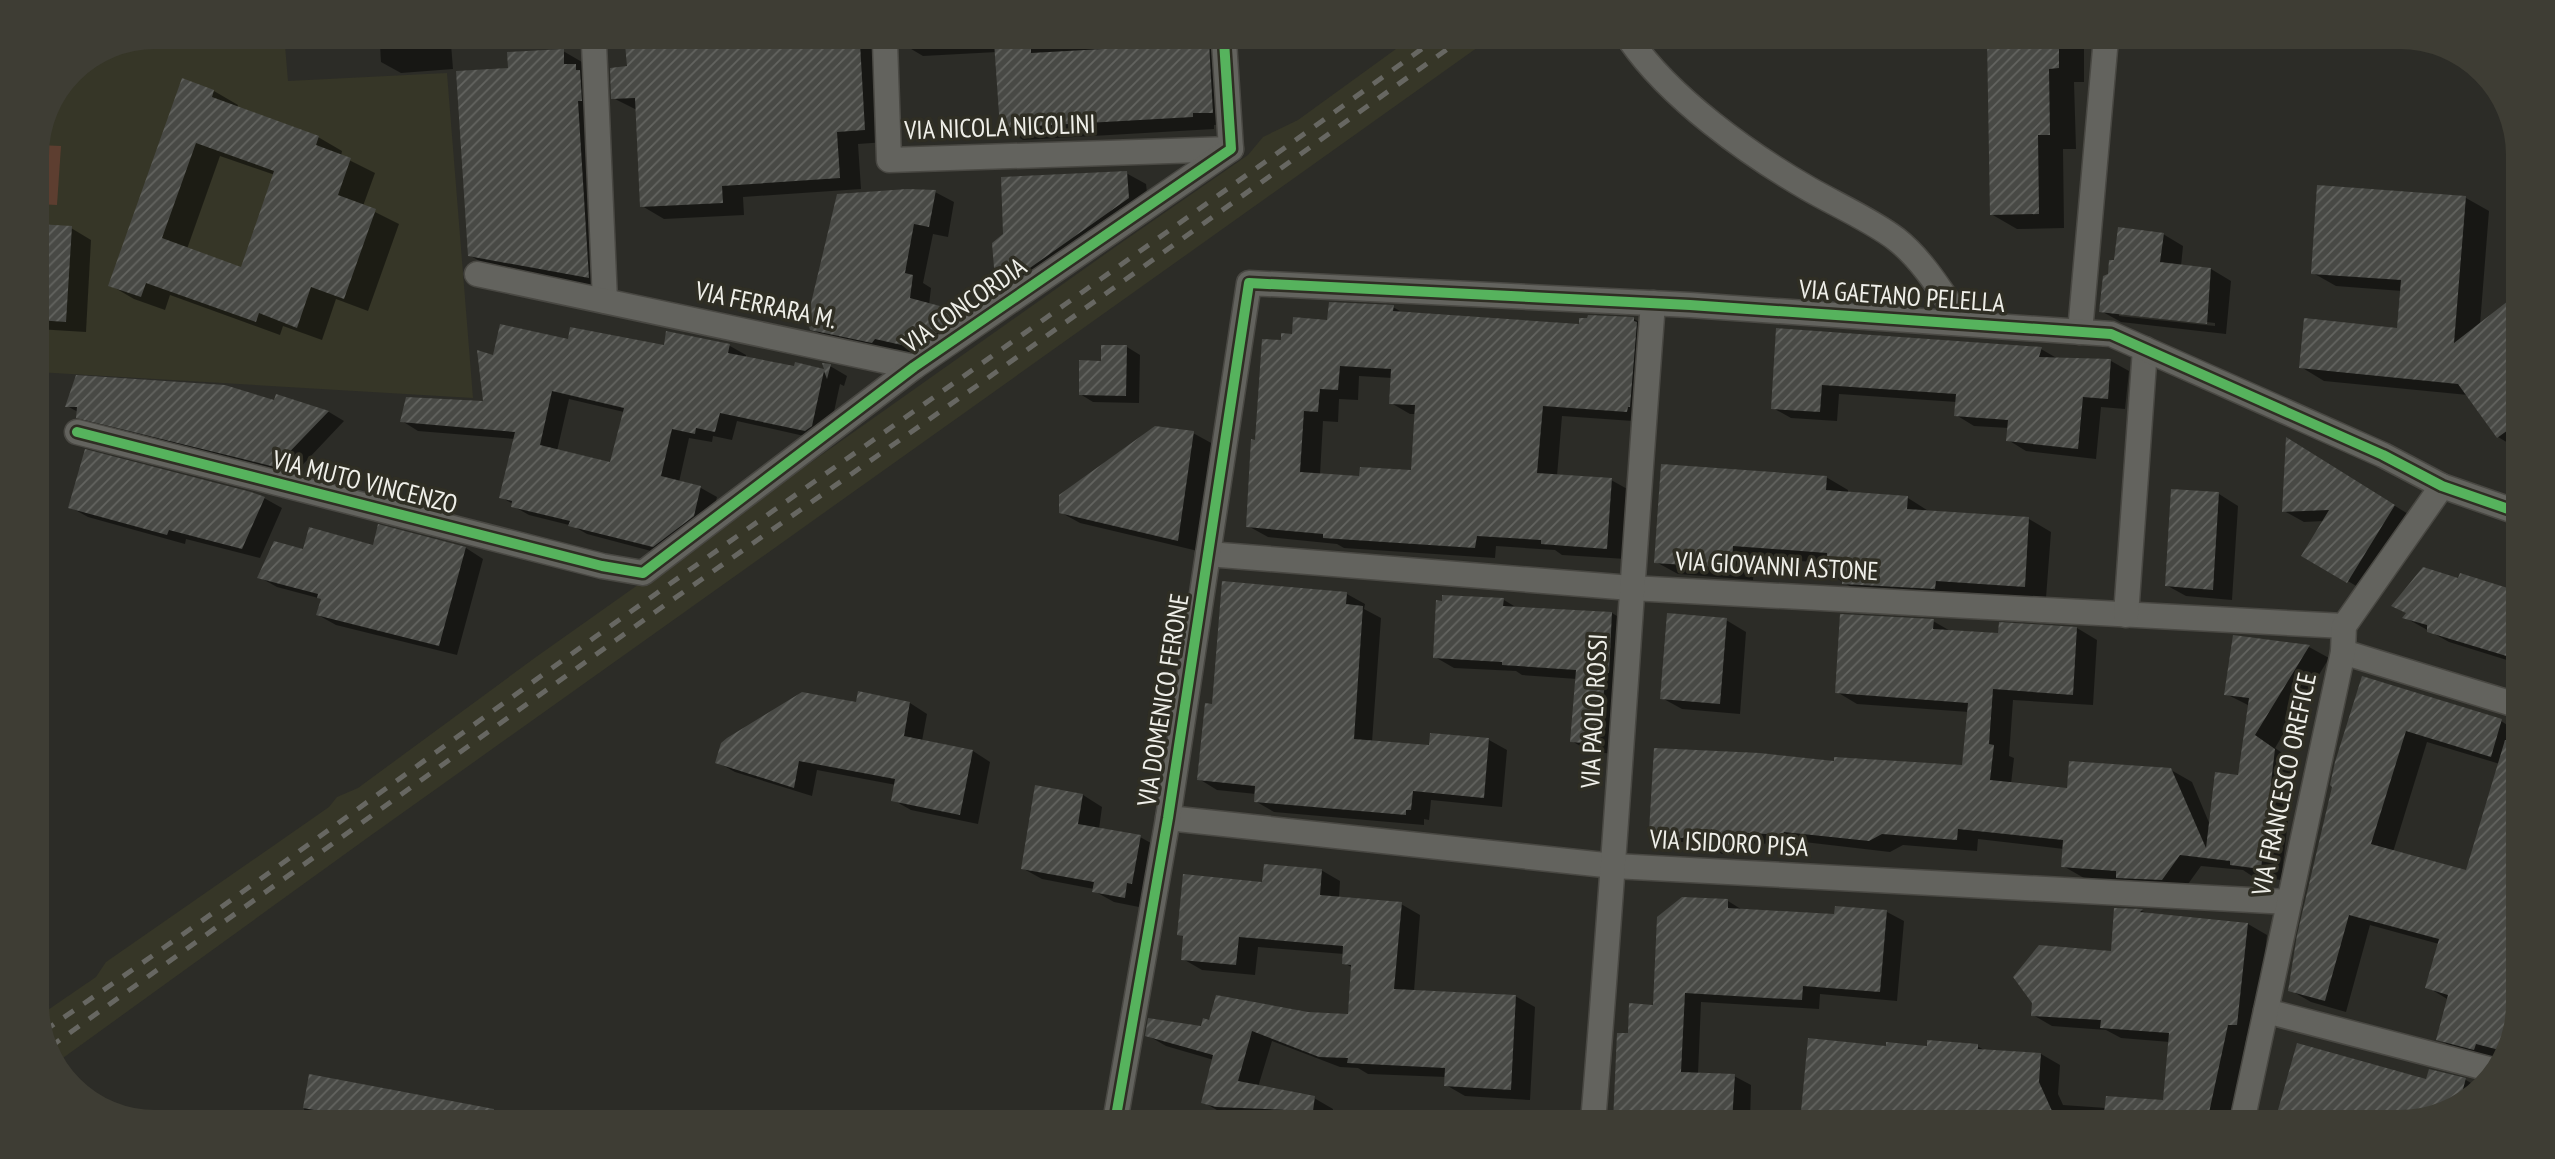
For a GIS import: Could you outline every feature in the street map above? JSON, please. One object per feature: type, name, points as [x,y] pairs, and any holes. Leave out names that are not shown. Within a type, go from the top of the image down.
[{"type":"street","points":[[594,49],[605,301]]},
{"type":"street","name":"VIA NICOLA NICOLINI","points":[[885,49],[889,160],[1231,149]]},
{"type":"street","points":[[1225,49],[1231,149]]},
{"type":"street","points":[[1638,49],[1689,103],[1747,150],[1779,172],[1896,239],[1936,285],[1962,322]]},
{"type":"street","points":[[2080,332],[2105,49]]},
{"type":"street","name":"VIA CONCORDIA","points":[[643,573],[914,367],[1231,149]]},
{"type":"street","name":"VIA FERRARA M.","points":[[477,275],[914,367]]},
{"type":"street","name":"VIA GAETANO PELELLA","points":[[1249,283],[1653,303],[2111,334],[2383,455],[2442,486],[2506,509]]},
{"type":"street","name":"VIA DOMENICO FERONE","points":[[1117,1110],[1168,818],[1249,283]]},
{"type":"street","name":"VIA PAOLO ROSSI","points":[[1594,1110],[1614,866],[1631,588],[1653,303]]},
{"type":"street","points":[[2126,615],[2145,349]]},
{"type":"street","name":"VIA MUTO VINCENZO","points":[[77,432],[602,566],[643,573]]},
{"type":"street","points":[[2344,626],[2442,486]]},
{"type":"street","name":"VIA GIOVANNI ASTONE","points":[[1208,554],[1631,588],[2344,626]]},
{"type":"street","name":"VIA FRANCESCO OREFICE","points":[[2245,1110],[2343,652],[2344,626]]},
{"type":"street","points":[[2343,652],[2506,702]]},
{"type":"street","name":"VIA ISIDORO PISA","points":[[1168,818],[1614,866],[2289,902]]},
{"type":"street","points":[[2266,1011],[2484,1068]]},
{"type":"shaded area","points":[[155,49],[285,49],[288,81],[447,73],[473,398],[49,373],[49,148],[57,114],[67,96],[80,80],[114,57]]},
{"type":"shaded area","points":[[1396,49],[1475,49],[370,836],[63,1058],[51,1025],[49,1009],[96,977],[106,962],[329,807],[337,797],[358,788],[536,657],[1248,155],[1263,137],[1298,120]]},
{"type":"shaded area","points":[[50,146],[61,146],[57,205],[49,205]]},
{"type":"building","points":[[564,49],[564,64],[576,64],[576,70],[580,70],[582,101],[578,101],[589,278],[468,256],[456,71],[508,68],[507,52]]},
{"type":"building","points":[[625,49],[860,49],[865,130],[837,132],[840,178],[722,186],[723,203],[640,207],[635,98],[611,99],[610,68],[627,66]]},
{"type":"building","points":[[994,49],[1031,49],[1031,53],[1103,49],[1209,49],[1213,113],[1193,113],[1193,117],[1000,128]]},
{"type":"building","points":[[1987,49],[2059,49],[2059,68],[2049,69],[2050,135],[2038,135],[2039,214],[1990,215]]},
{"type":"building","points":[[182,78],[214,90],[212,97],[319,136],[316,145],[351,158],[338,195],[376,209],[344,299],[311,287],[297,328],[259,313],[256,322],[146,283],[141,297],[108,286]],"holes":[[[196,143],[274,171],[241,267],[162,238]]]},
{"type":"building","points":[[1127,171],[1129,198],[996,292],[992,243],[1003,234],[1001,177]]},
{"type":"building","points":[[2317,185],[2466,196],[2454,343],[2506,303],[2506,432],[2497,438],[2458,384],[2299,368],[2304,318],[2397,328],[2401,280],[2311,274]]},
{"type":"building","points":[[907,189],[936,190],[929,227],[914,224],[905,273],[913,275],[910,298],[966,313],[915,348],[875,339],[872,343],[810,330],[807,320],[837,194]]},
{"type":"building","points":[[49,225],[72,226],[66,322],[49,321]]},
{"type":"building","points":[[2118,227],[2164,233],[2160,262],[2211,268],[2207,324],[2099,312],[2103,276],[2108,274],[2109,260],[2114,260]]},
{"type":"building","points":[[1329,302],[1394,305],[1393,311],[1579,324],[1579,318],[1587,318],[1588,315],[1634,317],[1637,322],[1630,407],[1627,412],[1543,406],[1537,473],[1612,478],[1607,549],[1541,544],[1541,540],[1477,536],[1475,548],[1323,538],[1323,534],[1246,527],[1251,439],[1255,440],[1262,339],[1281,340],[1281,333],[1292,334],[1293,317],[1327,320]],"holes":[[[1340,366],[1391,369],[1389,404],[1415,405],[1411,470],[1360,467],[1359,476],[1300,472],[1304,411],[1318,412],[1320,389],[1338,390]]]},
{"type":"building","points":[[500,324],[568,339],[570,327],[664,345],[666,331],[730,344],[728,353],[794,366],[795,362],[824,369],[822,363],[831,364],[827,379],[824,371],[812,426],[805,431],[720,413],[715,432],[696,428],[695,434],[672,429],[661,476],[701,486],[694,516],[653,547],[568,526],[570,521],[511,507],[512,501],[499,498],[515,432],[400,422],[406,397],[483,401],[477,350],[493,355]],"holes":[[[552,391],[624,408],[610,462],[540,445]]]},
{"type":"building","points":[[1776,328],[2042,347],[2039,357],[2111,359],[2108,399],[2083,397],[2078,449],[2006,441],[2008,420],[1954,416],[1956,394],[1822,385],[1820,412],[1771,409]]},
{"type":"building","points":[[1101,345],[1127,345],[1126,396],[1079,395],[1079,360],[1101,361]]},
{"type":"building","points":[[76,375],[225,385],[274,400],[276,394],[329,411],[275,467],[76,418],[77,407],[65,407]]},
{"type":"building","points":[[1155,426],[1194,431],[1178,541],[1059,513],[1059,495]]},
{"type":"building","points":[[2286,437],[2395,505],[2347,583],[2301,556],[2329,510],[2282,512]]},
{"type":"building","points":[[85,449],[265,497],[242,549],[169,530],[167,535],[68,508]]},
{"type":"building","points":[[1661,464],[1827,476],[1826,490],[1908,496],[1907,509],[2029,517],[2025,587],[1936,581],[1935,589],[1842,584],[1842,575],[1826,574],[1827,553],[1733,546],[1732,568],[1654,563]]},
{"type":"building","points":[[2171,489],[2219,492],[2213,590],[2165,586]]},
{"type":"building","points":[[378,524],[466,547],[439,646],[316,615],[321,599],[317,598],[318,594],[257,578],[274,541],[303,549],[309,527],[373,545]]},
{"type":"building","points":[[2423,567],[2458,578],[2460,573],[2506,587],[2506,656],[2427,632],[2427,625],[2402,618],[2406,613],[2391,606]]},
{"type":"building","points":[[1222,581],[1347,592],[1346,604],[1363,606],[1354,739],[1429,745],[1430,733],[1489,738],[1484,798],[1413,791],[1411,810],[1406,810],[1406,815],[1254,802],[1255,786],[1197,780],[1205,703],[1212,704]]},
{"type":"building","points":[[1442,595],[1504,598],[1503,606],[1612,612],[1609,673],[1606,673],[1598,744],[1570,742],[1576,670],[1433,658],[1436,600],[1442,601]]},
{"type":"building","points":[[1667,613],[1727,618],[1720,704],[1660,699]]},
{"type":"building","points":[[1840,614],[1934,619],[1933,629],[1998,633],[1999,622],[2077,627],[2073,695],[1993,689],[1989,744],[1994,745],[1990,780],[2067,788],[2069,761],[2171,768],[2206,848],[2215,772],[2238,775],[2249,698],[2224,695],[2233,635],[2310,645],[2255,735],[2275,749],[2261,869],[2230,865],[2230,861],[2180,855],[2162,880],[2116,878],[2116,871],[2061,867],[2063,840],[1958,829],[1957,840],[1882,834],[1869,841],[1784,832],[1783,835],[1729,832],[1729,845],[1699,843],[1691,837],[1680,838],[1667,831],[1649,831],[1654,748],[1760,753],[1834,761],[1834,757],[1962,765],[1968,703],[1835,693]]},
{"type":"building","points":[[2362,676],[2502,719],[2491,757],[2406,731],[2371,844],[2466,870],[2506,740],[2506,1004],[2504,1025],[2496,1049],[2476,1044],[2474,1050],[2436,1040],[2448,995],[2425,988],[2439,939],[2349,915],[2325,1001],[2288,991],[2297,935],[2332,787],[2330,785]]},
{"type":"building","points":[[858,691],[910,702],[904,736],[973,750],[960,815],[891,801],[895,779],[799,761],[794,788],[715,763],[721,743],[727,738],[802,692],[856,702]]},
{"type":"building","points":[[1035,785],[1083,794],[1078,824],[1141,835],[1132,884],[1127,883],[1125,898],[1092,892],[1094,882],[1021,869]]},
{"type":"building","points":[[1264,864],[1322,869],[1320,895],[1402,902],[1394,989],[1516,995],[1511,1090],[1444,1086],[1445,1068],[1347,1063],[1348,1058],[1319,1057],[1252,1031],[1238,1081],[1315,1096],[1313,1110],[1216,1107],[1201,1103],[1213,1055],[1145,1036],[1148,1018],[1201,1026],[1203,1018],[1209,1020],[1216,995],[1308,1012],[1348,1014],[1351,965],[1342,964],[1343,946],[1239,937],[1236,965],[1181,960],[1183,936],[1177,935],[1183,874],[1262,882]]},
{"type":"building","points":[[1682,897],[1728,899],[1728,908],[1834,914],[1835,906],[1887,910],[1880,992],[1803,986],[1802,1000],[1685,993],[1681,1072],[1735,1074],[1733,1110],[1614,1110],[1617,1033],[1628,1033],[1629,1003],[1653,1005],[1657,917]]},
{"type":"building","points":[[2114,908],[2143,909],[2140,912],[2248,923],[2237,1025],[2228,1025],[2210,1110],[2104,1110],[2106,1096],[2163,1100],[2169,1033],[2100,1028],[2101,1020],[2031,1016],[2032,1003],[2013,977],[2039,945],[2111,951]]},
{"type":"building","points":[[1808,1038],[1886,1046],[1886,1042],[1927,1046],[1927,1040],[1978,1044],[1978,1049],[2041,1053],[2039,1082],[2052,1110],[1801,1110]]},
{"type":"building","points":[[2297,1043],[2426,1079],[2429,1069],[2466,1078],[2463,1089],[2459,1092],[2447,1099],[2414,1109],[2278,1110]]},
{"type":"building","points":[[309,1074],[494,1109],[314,1110],[303,1108]]},
{"type":"railway","points":[[51,1026],[1421,49]]},
{"type":"railway","points":[[57,1042],[648,617],[1447,49]]},
{"type":"cycle path","points":[[77,432],[602,566],[643,573],[914,367],[1231,149],[1225,49]]},
{"type":"cycle path","points":[[1117,1110],[1168,818],[1249,283],[1690,305],[2111,334],[2383,455],[2442,486],[2506,508]]}]
